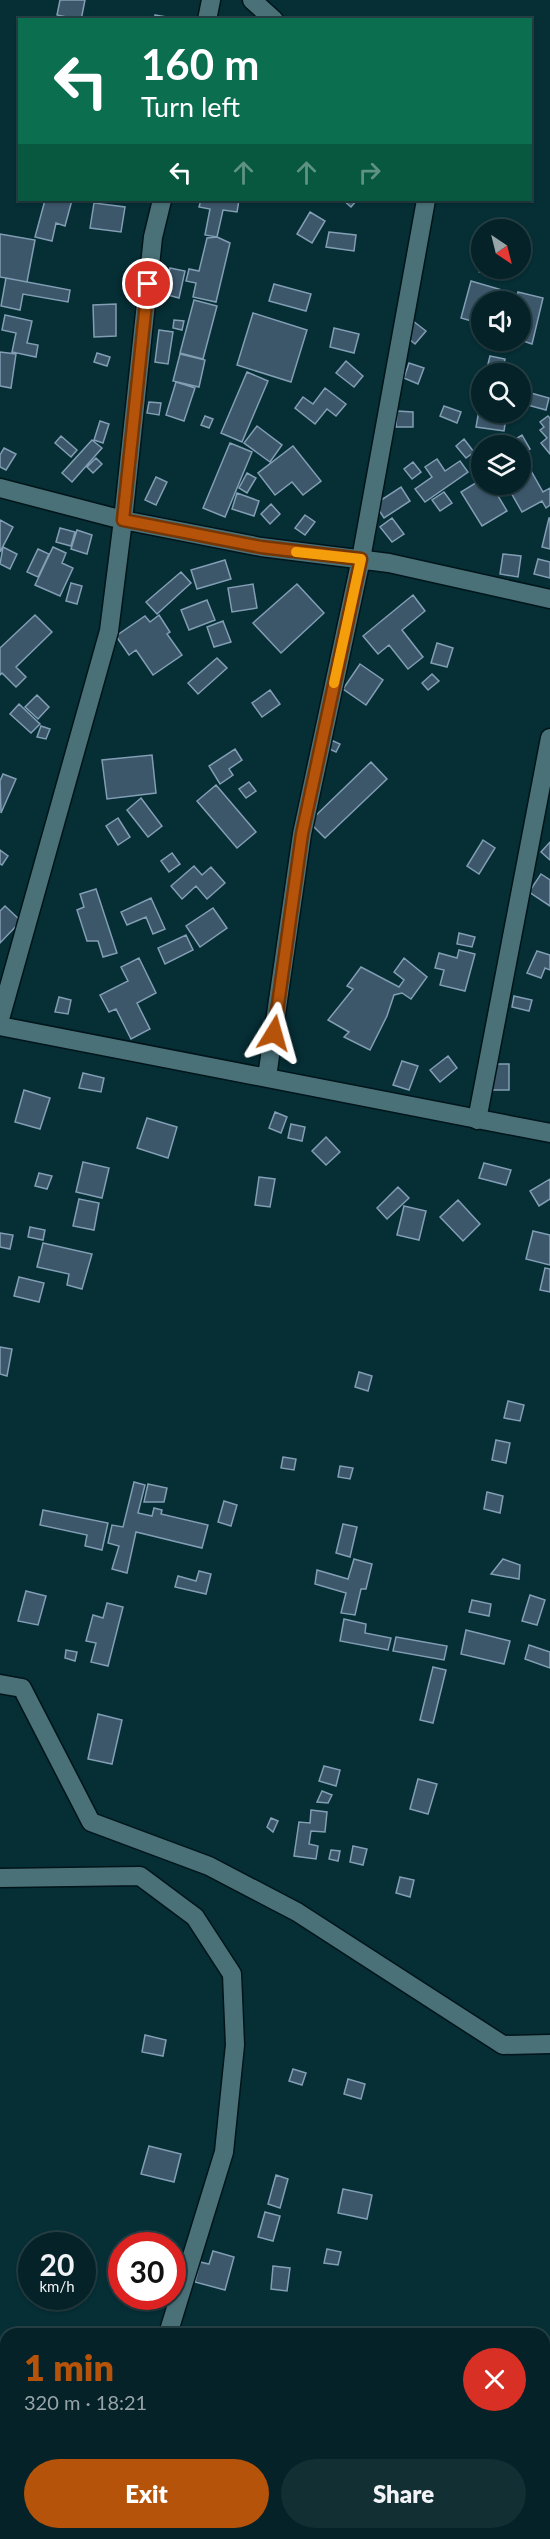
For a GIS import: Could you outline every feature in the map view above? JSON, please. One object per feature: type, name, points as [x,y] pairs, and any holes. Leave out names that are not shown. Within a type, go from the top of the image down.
[{"type":"street","points":[[207,18],[211,0]]},
{"type":"street","points":[[252,0],[272,18]]},
{"type":"street","points":[[0,1019],[109,631],[153,237],[162,201]]},
{"type":"street","points":[[267,1077],[302,834],[361,559],[426,201]]},
{"type":"street","points":[[0,488],[123,520],[261,547],[361,559],[453,576],[550,599]]},
{"type":"street","points":[[477,1120],[550,738]]},
{"type":"street","points":[[0,1026],[550,1133]]},
{"type":"street","points":[[0,1684],[22,1688],[91,1822],[209,1866],[297,1911],[503,2045],[550,2044]]},
{"type":"street","points":[[0,1878],[140,1876],[195,1917],[232,1974],[235,2045],[224,2152],[170,2328]]},
{"type":"building","points":[[60,0],[85,0],[81,18],[57,15]]},
{"type":"building","points":[[155,15],[172,18],[154,18]]},
{"type":"building","points":[[45,201],[72,201],[65,226],[56,223],[52,241],[35,237]]},
{"type":"building","points":[[201,201],[239,201],[237,212],[223,210],[217,237],[205,235],[210,209],[199,207]]},
{"type":"building","points":[[344,201],[356,201],[351,207]]},
{"type":"building","points":[[94,203],[125,207],[121,232],[90,228]]},
{"type":"building","points":[[310,212],[325,221],[312,243],[297,234]]},
{"type":"building","points":[[329,232],[356,235],[354,251],[326,247]]},
{"type":"building","points":[[0,234],[35,240],[27,282],[0,277]]},
{"type":"building","points":[[217,237],[230,243],[216,302],[193,297],[196,283],[186,281],[189,269],[199,271],[207,238]]},
{"type":"building","points":[[170,268],[185,271],[179,298],[164,294]]},
{"type":"building","points":[[6,278],[70,290],[68,302],[23,294],[20,310],[1,306]]},
{"type":"building","points":[[471,281],[502,290],[471,291],[471,321],[461,318]]},
{"type":"building","points":[[274,284],[311,294],[306,311],[269,301]]},
{"type":"building","points":[[531,295],[543,298],[531,344]]},
{"type":"building","points":[[194,300],[217,306],[203,359],[180,353]]},
{"type":"building","points":[[116,304],[116,336],[94,337],[93,305]]},
{"type":"building","points":[[253,313],[307,330],[291,382],[237,365]]},
{"type":"building","points":[[5,315],[32,321],[27,343],[38,345],[36,357],[12,352],[16,333],[2,330]]},
{"type":"building","points":[[174,320],[184,321],[182,330],[173,328]]},
{"type":"building","points":[[413,321],[426,331],[415,344],[403,334]]},
{"type":"building","points":[[334,328],[359,334],[354,353],[330,347]]},
{"type":"building","points":[[159,330],[173,332],[168,364],[155,362]]},
{"type":"building","points":[[0,352],[16,354],[11,388],[0,386]]},
{"type":"building","points":[[97,353],[110,357],[107,366],[94,362]]},
{"type":"building","points":[[180,354],[205,360],[199,387],[173,381]]},
{"type":"building","points":[[490,356],[505,359],[504,363],[488,363]]},
{"type":"building","points":[[346,361],[363,376],[354,387],[336,373]]},
{"type":"building","points":[[409,363],[424,368],[418,384],[404,378]]},
{"type":"building","points":[[247,372],[268,381],[242,442],[221,433]]},
{"type":"building","points":[[176,382],[195,388],[184,421],[166,415]]},
{"type":"building","points":[[325,388],[346,404],[336,416],[327,409],[315,424],[295,408],[303,397],[313,404]]},
{"type":"building","points":[[531,393],[549,398],[546,410],[531,406]]},
{"type":"building","points":[[149,402],[161,403],[159,415],[147,413]]},
{"type":"building","points":[[444,406],[461,412],[457,423],[440,416]]},
{"type":"building","points":[[397,411],[413,412],[413,427],[396,427]]},
{"type":"building","points":[[205,416],[213,419],[209,428],[201,425]]},
{"type":"building","points":[[548,416],[550,418],[550,454],[541,443],[547,438],[540,430],[544,427],[540,422]]},
{"type":"building","points":[[100,421],[109,424],[103,443],[94,440]]},
{"type":"building","points":[[477,423],[505,423],[504,431],[476,427]]},
{"type":"building","points":[[257,426],[282,445],[270,462],[244,443]]},
{"type":"building","points":[[61,436],[77,450],[71,457],[55,443]]},
{"type":"building","points":[[464,439],[471,448],[471,454],[466,458],[456,446]]},
{"type":"building","points":[[92,440],[102,448],[72,482],[62,473]]},
{"type":"building","points":[[230,443],[252,452],[225,517],[203,508]]},
{"type":"building","points":[[293,446],[321,481],[303,495],[292,482],[275,495],[258,473]]},
{"type":"building","points":[[4,448],[16,454],[6,470],[0,467],[0,455]]},
{"type":"building","points":[[96,458],[102,464],[93,473],[87,467]]},
{"type":"building","points":[[437,459],[445,471],[460,461],[468,472],[425,502],[415,489],[432,477],[425,467]]},
{"type":"building","points":[[413,462],[421,472],[412,479],[404,469]]},
{"type":"building","points":[[531,471],[543,492],[550,488],[550,505],[546,508],[542,501],[522,512],[512,495],[531,495]]},
{"type":"building","points":[[247,473],[256,478],[247,493],[239,488]]},
{"type":"building","points":[[156,477],[167,482],[156,505],[145,500]]},
{"type":"building","points":[[471,486],[471,495],[498,495],[507,511],[482,526],[461,492]]},
{"type":"building","points":[[401,487],[410,501],[384,518],[375,504]]},
{"type":"building","points":[[444,492],[452,503],[440,511],[432,500]]},
{"type":"building","points":[[237,493],[259,501],[254,516],[232,509]]},
{"type":"building","points":[[271,504],[280,514],[270,524],[261,514]]},
{"type":"building","points":[[305,515],[315,522],[305,535],[295,528]]},
{"type":"building","points":[[392,518],[404,534],[392,542],[380,527]]},
{"type":"building","points":[[550,518],[550,549],[542,547]]},
{"type":"building","points":[[0,520],[13,527],[0,552]]},
{"type":"building","points":[[60,528],[75,532],[71,546],[56,542]]},
{"type":"building","points":[[77,530],[92,535],[87,554],[71,549]]},
{"type":"building","points":[[3,547],[17,554],[10,569],[0,564]]},
{"type":"building","points":[[53,547],[66,553],[62,563],[73,568],[60,596],[35,585]]},
{"type":"building","points":[[38,549],[49,554],[38,577],[27,572]]},
{"type":"building","points":[[503,554],[521,556],[518,577],[500,574]]},
{"type":"building","points":[[538,559],[550,562],[550,578],[534,574]]},
{"type":"building","points":[[225,560],[231,579],[197,589],[191,570]]},
{"type":"building","points":[[181,572],[191,583],[157,614],[146,602]]},
{"type":"building","points":[[71,583],[82,586],[77,604],[66,601]]},
{"type":"building","points":[[253,584],[257,608],[232,612],[228,588]]},
{"type":"building","points":[[297,584],[324,613],[281,653],[253,623]]},
{"type":"building","points":[[413,595],[425,611],[402,630],[423,657],[408,669],[389,645],[378,654],[363,636]]},
{"type":"building","points":[[207,600],[215,620],[189,630],[181,610]]},
{"type":"building","points":[[35,615],[52,632],[16,667],[26,677],[16,687],[2,673],[0,675],[0,648]]},
{"type":"building","points":[[159,615],[170,632],[167,634],[182,655],[153,675],[136,650],[129,655],[116,636],[145,616],[150,622]]},
{"type":"building","points":[[223,621],[231,642],[214,647],[207,627]]},
{"type":"building","points":[[437,643],[453,648],[447,667],[431,663]]},
{"type":"building","points":[[217,658],[227,668],[198,694],[188,683]]},
{"type":"building","points":[[360,664],[383,680],[366,705],[343,689]]},
{"type":"building","points":[[432,674],[439,681],[428,690],[422,683]]},
{"type":"building","points":[[270,690],[280,704],[262,717],[252,703]]},
{"type":"building","points":[[37,695],[49,707],[38,719],[25,707]]},
{"type":"building","points":[[19,704],[40,724],[31,733],[10,714]]},
{"type":"building","points":[[41,726],[50,729],[46,739],[37,737]]},
{"type":"building","points":[[331,740],[340,744],[336,752],[327,748]]},
{"type":"building","points":[[235,749],[242,760],[229,769],[233,775],[220,784],[209,766]]},
{"type":"building","points":[[152,755],[156,793],[107,799],[102,760]]},
{"type":"building","points":[[371,762],[387,779],[325,838],[309,822]]},
{"type":"building","points":[[3,774],[16,779],[1,813],[0,781]]},
{"type":"building","points":[[249,782],[256,791],[246,798],[239,789]]},
{"type":"building","points":[[216,785],[256,832],[237,848],[197,801]]},
{"type":"building","points":[[141,798],[162,826],[148,837],[127,810]]},
{"type":"building","points":[[118,818],[130,837],[118,845],[106,826]]},
{"type":"building","points":[[483,840],[495,848],[479,874],[467,866]]},
{"type":"building","points":[[550,842],[550,860],[541,852]]},
{"type":"building","points":[[0,850],[8,856],[2,865],[0,864]]},
{"type":"building","points":[[172,853],[180,864],[169,872],[161,861]]},
{"type":"building","points":[[194,866],[202,875],[211,867],[225,883],[207,899],[196,886],[182,899],[171,886]]},
{"type":"building","points":[[541,874],[550,880],[550,906],[529,892]]},
{"type":"building","points":[[96,889],[117,953],[103,957],[98,941],[87,941],[77,910],[84,907],[80,894]]},
{"type":"building","points":[[151,898],[165,929],[153,934],[146,917],[127,925],[121,912]]},
{"type":"building","points":[[5,906],[21,921],[0,943],[0,911]]},
{"type":"building","points":[[213,908],[227,928],[200,947],[186,926]]},
{"type":"building","points":[[459,933],[475,937],[472,947],[457,944]]},
{"type":"building","points":[[186,935],[193,950],[165,964],[158,948]]},
{"type":"building","points":[[459,950],[475,954],[465,991],[440,985],[444,970],[435,968],[439,953],[457,958]]},
{"type":"building","points":[[537,951],[550,955],[550,970],[545,968],[541,978],[527,973]]},
{"type":"building","points":[[139,958],[156,993],[137,1003],[150,1029],[131,1039],[116,1009],[109,1012],[100,995],[128,981],[121,967]]},
{"type":"building","points":[[404,958],[427,977],[411,999],[402,993],[394,995],[387,1016],[370,1050],[344,1037],[349,1032],[328,1020],[353,989],[347,986],[361,967],[399,987],[404,980],[394,972]]},
{"type":"building","points":[[514,996],[532,1000],[529,1011],[512,1007]]},
{"type":"building","points":[[59,997],[71,1000],[68,1014],[55,1012]]},
{"type":"building","points":[[448,1056],[457,1068],[440,1082],[430,1070]]},
{"type":"building","points":[[402,1061],[418,1066],[409,1090],[393,1085]]},
{"type":"building","points":[[492,1064],[509,1064],[509,1090],[492,1090]]},
{"type":"building","points":[[83,1073],[104,1078],[101,1092],[79,1088]]},
{"type":"building","points":[[24,1090],[50,1098],[40,1129],[15,1122]]},
{"type":"building","points":[[275,1112],[287,1117],[281,1133],[269,1128]]},
{"type":"building","points":[[147,1118],[177,1127],[168,1158],[137,1148]]},
{"type":"building","points":[[291,1124],[305,1127],[302,1141],[288,1138]]},
{"type":"building","points":[[326,1137],[340,1152],[326,1165],[312,1151]]},
{"type":"building","points":[[83,1162],[109,1168],[102,1198],[76,1192]]},
{"type":"building","points":[[484,1163],[511,1170],[506,1185],[479,1178]]},
{"type":"building","points":[[39,1173],[52,1176],[47,1189],[35,1186]]},
{"type":"building","points":[[259,1177],[275,1179],[270,1207],[255,1205]]},
{"type":"building","points":[[550,1179],[550,1199],[539,1206],[530,1191]]},
{"type":"building","points":[[398,1187],[409,1198],[387,1219],[377,1208]]},
{"type":"building","points":[[79,1199],[99,1203],[94,1230],[73,1226]]},
{"type":"building","points":[[458,1200],[480,1224],[463,1241],[440,1217]]},
{"type":"building","points":[[404,1206],[426,1211],[419,1240],[397,1235]]},
{"type":"building","points":[[30,1227],[45,1230],[43,1240],[28,1237]]},
{"type":"building","points":[[533,1231],[550,1235],[550,1265],[526,1259]]},
{"type":"building","points":[[0,1233],[13,1235],[10,1249],[0,1247]]},
{"type":"building","points":[[43,1243],[92,1254],[82,1289],[67,1285],[69,1274],[37,1267]]},
{"type":"building","points":[[545,1268],[550,1269],[550,1292],[540,1290]]},
{"type":"building","points":[[19,1277],[44,1283],[39,1302],[14,1296]]},
{"type":"building","points":[[0,1347],[12,1349],[7,1376],[0,1374]]},
{"type":"building","points":[[359,1372],[372,1376],[368,1391],[355,1387]]},
{"type":"building","points":[[508,1401],[524,1405],[520,1421],[504,1418]]},
{"type":"building","points":[[496,1440],[510,1443],[506,1463],[492,1460]]},
{"type":"building","points":[[283,1457],[296,1459],[294,1470],[281,1468]]},
{"type":"building","points":[[340,1466],[353,1468],[350,1479],[338,1477]]},
{"type":"building","points":[[134,1482],[145,1485],[138,1513],[152,1516],[154,1508],[162,1510],[161,1514],[208,1525],[202,1548],[136,1532],[127,1573],[112,1569],[119,1546],[108,1543],[112,1525],[123,1527]]},
{"type":"building","points":[[148,1484],[167,1488],[164,1502],[144,1502]]},
{"type":"building","points":[[487,1492],[503,1496],[500,1513],[484,1509]]},
{"type":"building","points":[[224,1501],[237,1505],[231,1526],[218,1522]]},
{"type":"building","points":[[43,1510],[108,1523],[102,1550],[85,1546],[87,1535],[40,1525]]},
{"type":"building","points":[[343,1524],[357,1527],[350,1557],[336,1553]]},
{"type":"building","points":[[354,1559],[372,1564],[366,1589],[361,1589],[355,1615],[341,1613],[346,1593],[315,1584],[317,1570],[348,1579]]},
{"type":"building","points":[[503,1559],[520,1565],[519,1579],[491,1574]]},
{"type":"building","points":[[199,1571],[211,1574],[206,1594],[175,1587],[178,1576],[196,1581]]},
{"type":"building","points":[[26,1591],[46,1596],[38,1625],[18,1621]]},
{"type":"building","points":[[530,1595],[545,1600],[537,1625],[522,1621]]},
{"type":"building","points":[[472,1600],[491,1604],[489,1616],[469,1612]]},
{"type":"building","points":[[107,1603],[123,1607],[108,1666],[91,1662],[96,1643],[86,1641],[93,1615],[103,1618]]},
{"type":"building","points":[[344,1619],[366,1624],[365,1633],[391,1638],[388,1650],[340,1641]]},
{"type":"building","points":[[466,1630],[510,1641],[504,1664],[461,1654]]},
{"type":"building","points":[[396,1637],[447,1646],[444,1660],[393,1651]]},
{"type":"building","points":[[529,1645],[550,1652],[550,1668],[525,1659]]},
{"type":"building","points":[[66,1650],[77,1652],[75,1661],[65,1658]]},
{"type":"building","points":[[433,1667],[446,1670],[433,1723],[420,1720]]},
{"type":"building","points":[[98,1714],[122,1720],[112,1764],[88,1759]]},
{"type":"building","points":[[324,1766],[340,1770],[336,1786],[319,1781]]},
{"type":"building","points":[[418,1779],[437,1784],[428,1814],[410,1809]]},
{"type":"building","points":[[322,1791],[332,1795],[328,1803],[317,1802]]},
{"type":"building","points":[[311,1810],[327,1812],[325,1832],[311,1831],[309,1844],[318,1846],[316,1859],[294,1856],[299,1822],[310,1823]]},
{"type":"building","points":[[271,1818],[278,1821],[273,1832],[267,1827]]},
{"type":"building","points":[[353,1846],[367,1849],[363,1865],[350,1862]]},
{"type":"building","points":[[331,1850],[340,1851],[338,1861],[329,1859]]},
{"type":"building","points":[[400,1877],[414,1880],[410,1897],[396,1893]]},
{"type":"building","points":[[145,2035],[166,2040],[163,2056],[142,2052]]},
{"type":"building","points":[[293,2069],[306,2073],[302,2085],[289,2081]]},
{"type":"building","points":[[348,2079],[365,2084],[361,2099],[344,2094]]},
{"type":"building","points":[[149,2146],[181,2154],[174,2182],[141,2174]]},
{"type":"building","points":[[276,2175],[288,2179],[280,2208],[268,2204]]},
{"type":"building","points":[[343,2189],[372,2195],[367,2219],[338,2213]]},
{"type":"building","points":[[265,2212],[280,2216],[273,2241],[258,2237]]},
{"type":"building","points":[[327,2249],[341,2252],[338,2265],[324,2263]]},
{"type":"building","points":[[213,2251],[234,2257],[225,2290],[195,2282],[200,2262],[209,2264]]},
{"type":"building","points":[[273,2266],[290,2268],[287,2291],[271,2289]]},
{"type":"slow traffic","points":[[296,552],[361,559],[334,683]]},
{"type":"route","points":[[148,284],[123,520],[261,547],[361,559],[302,834],[274,1033]]}]
